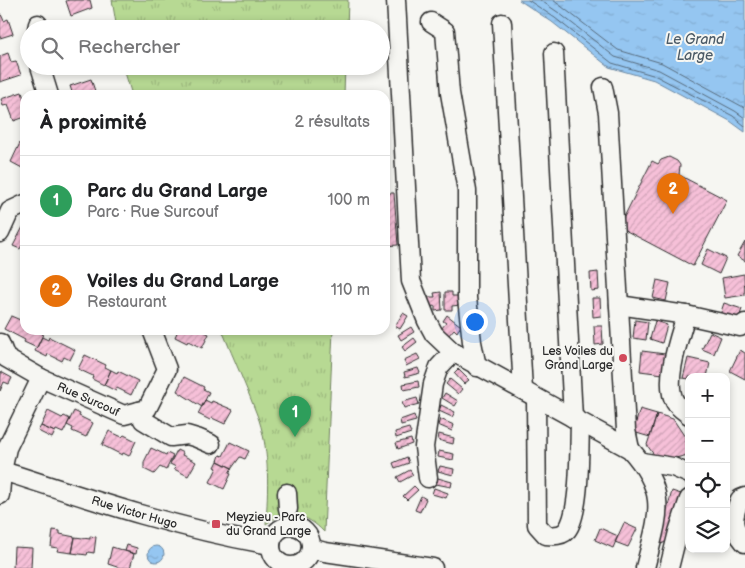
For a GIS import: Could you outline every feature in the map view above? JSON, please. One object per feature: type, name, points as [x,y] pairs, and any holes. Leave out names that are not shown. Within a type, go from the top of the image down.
[{"type":"street","points":[[396,0],[412,281],[427,321],[434,334],[452,352],[630,449],[642,462],[656,490],[658,517],[645,568]]},
{"type":"street","points":[[431,22],[445,31],[450,94],[467,191],[467,298],[477,367]]},
{"type":"street","points":[[502,24],[530,394],[537,524],[546,535],[556,537],[567,531],[574,518],[577,495],[577,420],[554,53]]},
{"type":"street","points":[[43,75],[47,90]]},
{"type":"street","points":[[603,86],[608,113],[626,430],[630,449]]},
{"type":"street","points":[[0,233],[10,211],[20,206]]},
{"type":"street","points":[[619,305],[686,315],[740,327],[745,323]]},
{"type":"street","points":[[685,412],[675,403],[670,392],[671,376],[686,315]]},
{"type":"street","name":"Rue Surcouf","points":[[0,343],[6,358],[41,378],[124,415],[148,409],[167,370],[154,335]]},
{"type":"street","points":[[428,478],[424,447],[433,384],[438,367],[452,352]]},
{"type":"street","points":[[0,495],[1,471],[7,448],[41,378]]},
{"type":"street","name":"Rue Surcouf","points":[[139,411],[143,420],[171,437],[187,435],[211,444]]},
{"type":"street","points":[[642,462],[674,467],[685,472]]},
{"type":"street","name":"Rue Victor Hugo","points":[[1,471],[161,521],[213,534],[271,545]]},
{"type":"street","points":[[737,496],[734,513],[736,532],[745,543]]},
{"type":"street","points":[[669,568],[686,508]]},
{"type":"street","points":[[293,526],[304,531],[308,536],[311,548],[309,555],[299,564],[285,566],[275,557],[271,545],[272,539],[281,529],[293,526]]},
{"type":"street","points":[[311,548],[325,552],[433,568]]},
{"type":"green space","points":[[112,0],[348,0],[347,20],[115,20]]},
{"type":"green space","points":[[126,75],[345,75],[344,90],[130,90]]},
{"type":"green space","points":[[224,335],[333,335],[324,532],[311,521],[296,515],[282,516],[266,524],[267,459],[263,433]]},
{"type":"water","name":"Le Grand Large","points":[[519,0],[745,0],[745,132],[730,121],[654,80],[609,67],[552,22]]},
{"type":"water","points":[[156,546],[162,548],[164,554],[162,560],[156,562],[150,560],[148,554],[150,548]]},
{"type":"building","points":[[90,0],[92,8],[71,16],[66,1]]},
{"type":"building","points":[[0,12],[4,21],[8,19],[13,34],[0,38]]},
{"type":"building","points":[[8,53],[11,62],[16,61],[21,75],[0,82],[0,56]]},
{"type":"building","points":[[91,79],[95,90],[71,90],[70,86]]},
{"type":"building","points":[[20,93],[20,119],[14,121],[8,105],[3,106],[1,99]]},
{"type":"building","points":[[20,143],[20,167],[11,162]]},
{"type":"building","points":[[669,157],[680,165],[679,175],[727,200],[693,266],[619,227],[652,161],[658,164],[661,160]]},
{"type":"building","points":[[390,193],[394,193],[398,245],[390,246]]},
{"type":"building","points":[[20,233],[20,249],[13,246]]},
{"type":"building","points":[[745,242],[745,261],[737,256]]},
{"type":"building","points":[[708,249],[726,258],[719,274],[701,265]]},
{"type":"building","points":[[598,272],[599,290],[591,291],[590,273]]},
{"type":"building","points":[[744,274],[745,295],[725,298],[722,278]]},
{"type":"building","points":[[657,280],[670,283],[666,301],[653,298]]},
{"type":"building","points":[[441,292],[442,310],[435,311],[435,306],[427,307],[426,297],[435,297],[434,293]]},
{"type":"building","points":[[445,292],[452,292],[452,296],[460,296],[460,305],[452,306],[452,310],[445,310]]},
{"type":"building","points":[[592,298],[600,298],[601,316],[593,317]]},
{"type":"building","points":[[724,303],[742,309],[738,321],[720,315]]},
{"type":"building","points":[[403,313],[408,316],[400,329],[395,326]]},
{"type":"building","points":[[447,315],[461,326],[457,332],[454,329],[448,336],[441,329],[446,323],[443,321]]},
{"type":"building","points":[[11,316],[20,320],[20,335],[43,335],[37,348],[4,329]]},
{"type":"building","points":[[635,320],[648,322],[646,340],[633,338]]},
{"type":"building","points":[[655,321],[667,325],[662,343],[650,339]]},
{"type":"building","points":[[594,326],[602,326],[603,344],[595,345]]},
{"type":"building","points":[[411,327],[414,332],[401,340],[398,335]]},
{"type":"building","points":[[710,332],[721,337],[714,354],[702,349]]},
{"type":"building","points":[[176,335],[208,335],[202,348],[175,337]]},
{"type":"building","points":[[42,337],[48,340],[49,337],[75,350],[70,360],[64,357],[62,361],[48,354],[47,357],[35,351]]},
{"type":"building","points":[[414,338],[417,342],[405,351],[402,347]]},
{"type":"building","points":[[740,350],[745,353],[745,379],[730,371]]},
{"type":"building","points":[[642,351],[665,354],[663,374],[640,371]]},
{"type":"building","points":[[417,354],[420,359],[406,366],[404,360]]},
{"type":"building","points":[[85,355],[106,365],[105,367],[111,370],[104,385],[92,379],[93,376],[78,369]]},
{"type":"building","points":[[688,358],[710,363],[708,373],[685,373],[685,378],[683,378]]},
{"type":"building","points":[[418,368],[420,373],[405,377],[404,372]]},
{"type":"building","points":[[458,369],[469,380],[464,384],[454,373]]},
{"type":"building","points":[[111,370],[117,373],[118,371],[138,381],[131,395],[117,388],[116,391],[104,385]]},
{"type":"building","points":[[1,372],[12,378],[9,384],[4,382],[0,391]]},
{"type":"building","points":[[184,377],[204,387],[203,389],[209,392],[202,407],[177,391]]},
{"type":"building","points":[[450,379],[462,389],[458,394],[446,384]]},
{"type":"building","points":[[418,381],[419,387],[404,390],[403,384]]},
{"type":"building","points":[[445,393],[458,401],[455,406],[442,398]]},
{"type":"building","points":[[417,398],[419,404],[404,408],[402,402]]},
{"type":"building","points":[[205,400],[233,410],[225,424],[198,414]]},
{"type":"building","points":[[441,405],[455,412],[452,417],[439,411]]},
{"type":"building","points":[[640,409],[657,414],[650,437],[633,432]]},
{"type":"building","points":[[48,411],[62,418],[64,416],[70,419],[63,433],[41,426]]},
{"type":"building","points":[[74,411],[80,414],[79,416],[93,423],[86,437],[72,431],[73,428],[67,425]]},
{"type":"building","points":[[657,414],[673,419],[685,437],[685,456],[659,462],[647,445]]},
{"type":"building","points":[[414,415],[416,421],[401,425],[400,420]]},
{"type":"building","points":[[440,419],[454,425],[452,431],[438,425]]},
{"type":"building","points":[[41,426],[55,432],[52,438],[38,431]]},
{"type":"building","points":[[409,428],[411,433],[396,438],[395,432]]},
{"type":"building","points":[[109,431],[136,441],[129,456],[123,453],[122,455],[102,445]]},
{"type":"building","points":[[439,434],[454,438],[453,444],[438,440]]},
{"type":"building","points":[[411,439],[412,444],[398,449],[396,443]]},
{"type":"building","points":[[230,442],[249,451],[245,459],[240,457],[232,468],[218,461],[220,455],[223,456]]},
{"type":"building","points":[[151,448],[173,456],[166,470],[160,467],[154,474],[144,469],[144,462]]},
{"type":"building","points":[[177,450],[183,453],[182,455],[196,462],[188,476],[174,469],[176,467],[170,464]]},
{"type":"building","points":[[439,451],[454,454],[453,460],[438,457]]},
{"type":"building","points":[[407,457],[409,463],[395,468],[393,463]]},
{"type":"building","points":[[218,461],[232,468],[224,489],[210,482],[217,468],[215,467]]},
{"type":"building","points":[[440,466],[454,469],[453,475],[438,471]]},
{"type":"building","points":[[410,470],[413,475],[400,482],[397,477]]},
{"type":"building","points":[[438,478],[452,482],[451,487],[436,484]]},
{"type":"building","points":[[414,486],[418,490],[407,500],[403,496]]},
{"type":"building","points":[[434,488],[448,493],[446,498],[432,494]]},
{"type":"building","points":[[672,491],[681,494],[669,539],[662,544],[660,536]]},
{"type":"building","points":[[421,496],[426,499],[420,512],[415,510]]},
{"type":"building","points":[[624,523],[637,529],[628,547],[615,542]]},
{"type":"building","points":[[600,528],[618,536],[613,548],[595,540]]},
{"type":"building","points":[[53,530],[60,531],[60,534],[75,537],[72,553],[57,551],[58,548],[51,547]]},
{"type":"building","points":[[90,536],[96,537],[94,553],[88,552],[87,555],[72,553],[75,537],[90,539]]},
{"type":"building","points":[[127,545],[137,548],[136,554],[125,551]]},
{"type":"building","points":[[14,547],[32,548],[31,568],[13,568]]},
{"type":"building","points":[[112,547],[134,554],[130,568],[120,568],[108,564]]},
{"type":"place","name":"Voiles du Grand Large","points":[[673,214]]},
{"type":"place","name":"Les Voiles du Grand Large","points":[[623,358]]},
{"type":"place","name":"Parc du Grand Large","points":[[295,437]]},
{"type":"place","name":"Meyzieu - Parc du Grand Large","points":[[216,524]]}]
